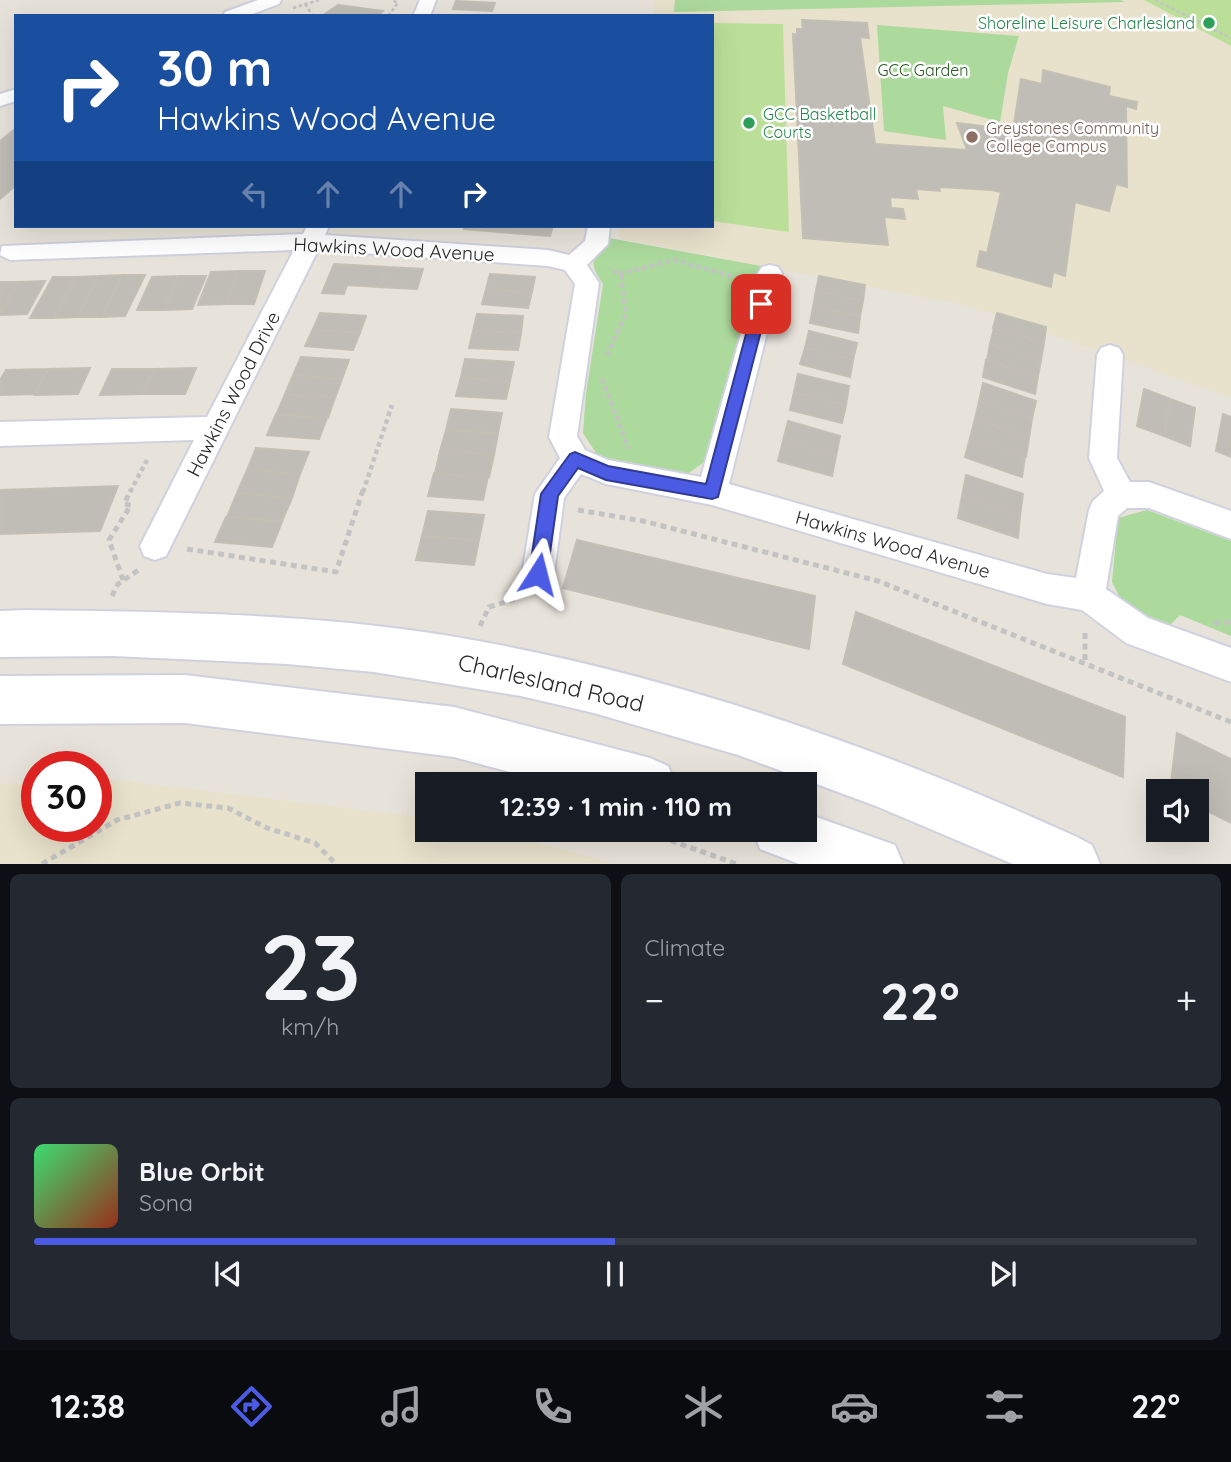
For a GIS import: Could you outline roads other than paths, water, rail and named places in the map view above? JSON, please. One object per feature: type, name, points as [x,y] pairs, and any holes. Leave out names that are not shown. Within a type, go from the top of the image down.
[{"type":"main road","name":"Charlesland Road","points":[[0,634],[26,632],[218,636],[374,649],[486,665],[698,716],[870,776],[1073,863]]},
{"type":"main road","points":[[0,700],[185,699],[454,732],[605,772]]},
{"type":"main road","points":[[814,842],[876,863]]},
{"type":"street","points":[[236,14],[273,0]]},
{"type":"street","points":[[538,574],[550,494],[570,466],[563,437],[587,283],[573,264],[596,244],[599,228]]},
{"type":"street","name":"Hawkins Wood Avenue","points":[[10,252],[315,234],[548,258],[573,264]]},
{"type":"street","name":"Hawkins Wood Drive","points":[[155,546],[315,234]]},
{"type":"street","points":[[712,492],[769,276]]},
{"type":"street","points":[[1110,355],[1103,458],[1121,495]]},
{"type":"street","points":[[0,433],[215,428]]},
{"type":"street","name":"Hawkins Wood Avenue","points":[[570,466],[712,492],[1047,589],[1089,596],[1138,631],[1231,665]]},
{"type":"street","points":[[1089,596],[1104,510],[1121,495],[1149,495],[1231,525]]},
{"type":"place","name":"Shoreline Leisure Charlesland","points":[[1209,23]]},
{"type":"place","name":"GCC Basketball Courts","points":[[749,123]]},
{"type":"place","name":"Greystones Community College Campus","points":[[972,137]]},
{"type":"park label","name":"GCC Garden","points":[[923,70]]}]
